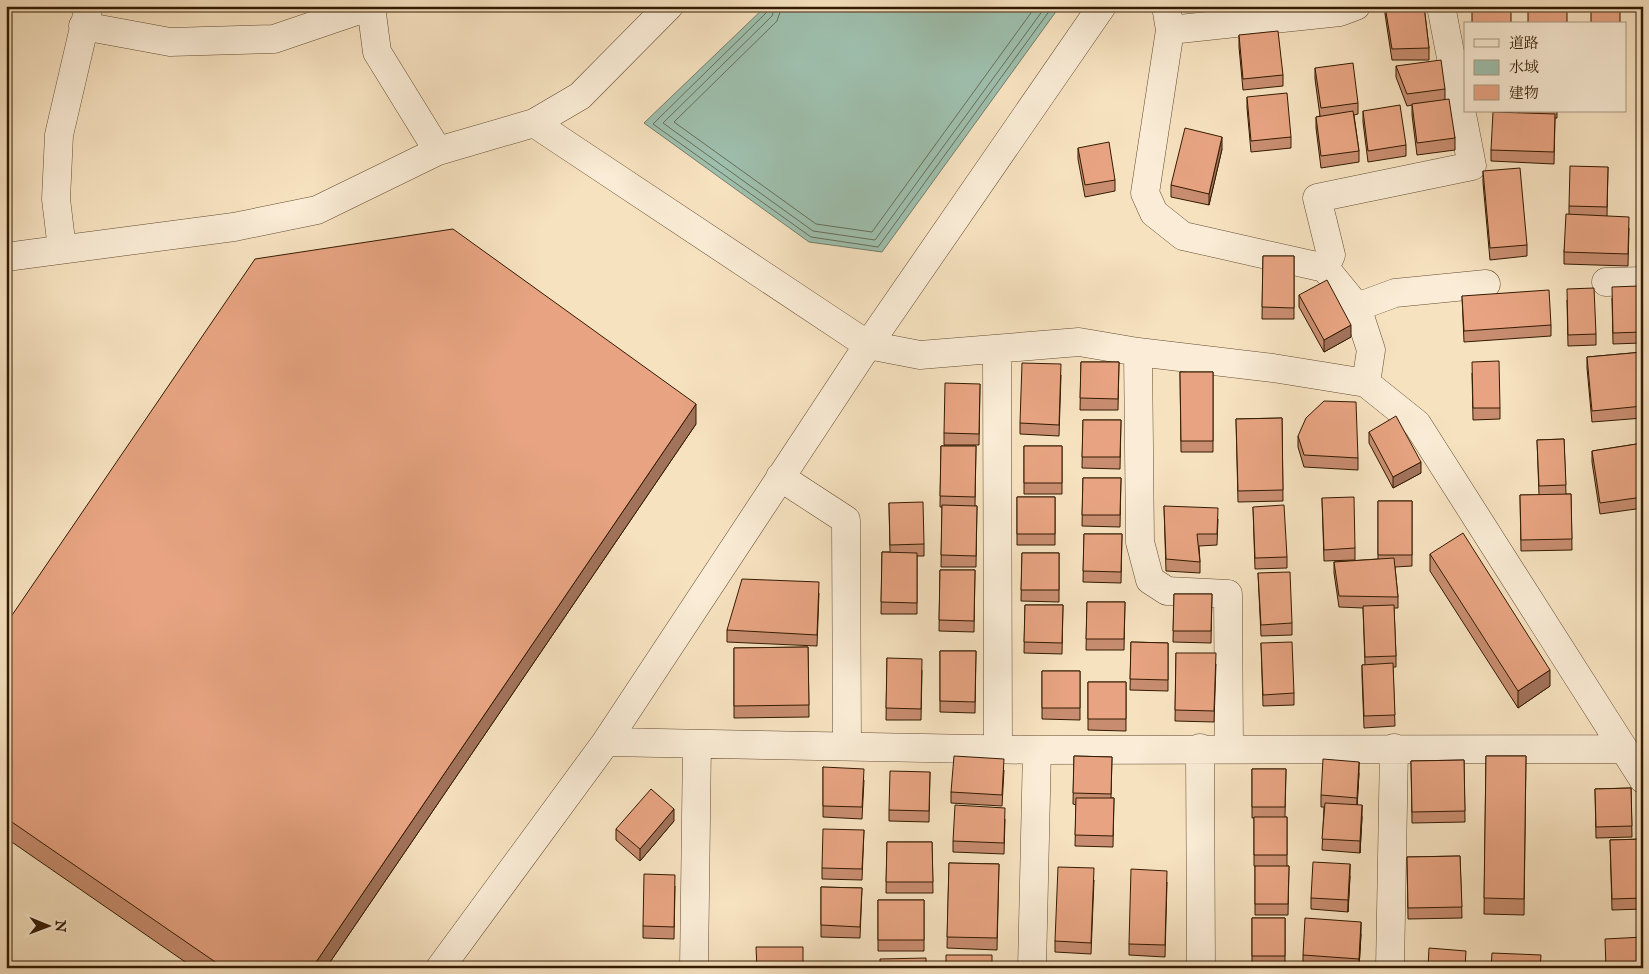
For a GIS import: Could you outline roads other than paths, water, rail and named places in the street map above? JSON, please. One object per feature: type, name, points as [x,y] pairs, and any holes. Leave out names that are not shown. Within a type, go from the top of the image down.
[{"type":"street","points":[[62,249],[56,199],[59,135],[86,16],[170,42],[274,39],[371,6],[377,52],[438,151]]},
{"type":"street","points":[[6,257],[234,227],[318,210],[438,151],[534,123],[580,96],[669,6]]},
{"type":"street","points":[[440,968],[606,742],[868,345],[1102,6]]},
{"type":"street","points":[[1356,6],[1340,12],[1168,18],[1145,193],[1154,213],[1183,236],[1324,268],[1357,307],[1372,350],[1366,383]]},
{"type":"street","points":[[1324,268],[1331,255],[1317,198],[1472,166],[1441,6]]},
{"type":"street","points":[[534,123],[868,345],[920,355],[1079,342],[1138,352],[1273,368],[1366,383],[1418,424],[1643,779]]},
{"type":"street","points":[[1606,282],[1643,280]]},
{"type":"street","points":[[1357,307],[1395,293],[1486,284]]},
{"type":"street","points":[[998,350],[998,749]]},
{"type":"street","points":[[1138,352],[1140,542],[1150,580],[1167,591],[1228,594],[1229,748]]},
{"type":"street","points":[[780,478],[846,520],[847,746]]},
{"type":"street","points":[[606,742],[1037,750],[1200,748],[1624,749]]},
{"type":"street","points":[[694,968],[697,744]]},
{"type":"street","points":[[1200,748],[1201,968]]},
{"type":"street","points":[[1390,968],[1394,748]]},
{"type":"street","points":[[1032,968],[1037,750]]},
{"type":"water","points":[[766,6],[1060,6],[882,252],[809,242],[644,123]]}]
